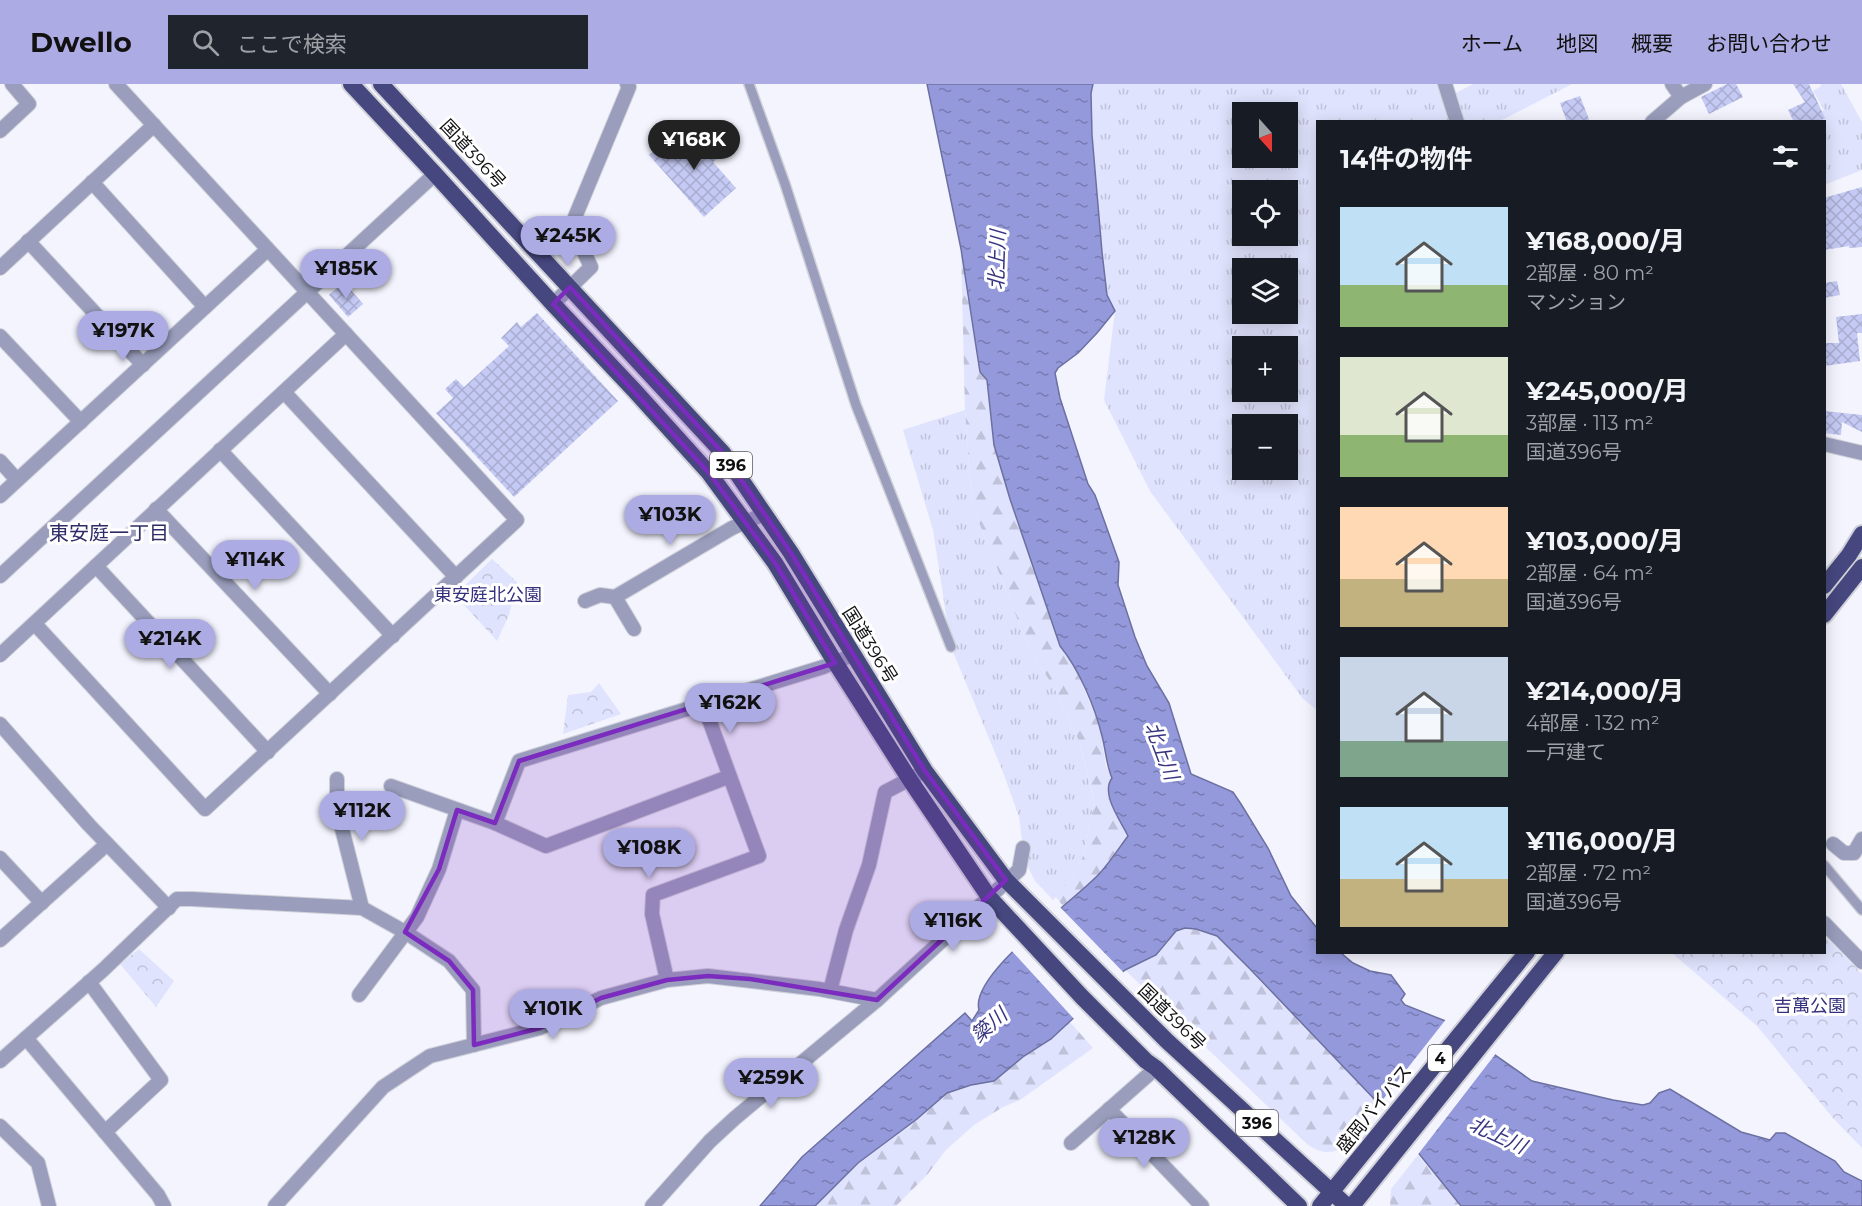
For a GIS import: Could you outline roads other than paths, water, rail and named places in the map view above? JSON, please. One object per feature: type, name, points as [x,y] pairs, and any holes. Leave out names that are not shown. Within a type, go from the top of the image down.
[{"type":"highway","name":"396","points":[[351,84],[709,473],[775,563],[834,662],[989,897],[1082,997],[1299,1206]]},
{"type":"highway","name":"国道396号","points":[[381,84],[723,453],[791,553],[925,771],[1006,880],[1167,1041],[1347,1206]]},
{"type":"highway","points":[[1826,584],[1849,555],[1862,534]]},
{"type":"highway","points":[[1826,612],[1862,567]]},
{"type":"highway","name":"盛岡バイパス","points":[[1320,1206],[1525,954]]},
{"type":"highway","name":"4","points":[[1352,1206],[1554,954]]},
{"type":"street","points":[[0,131],[29,104],[12,84]]},
{"type":"street","points":[[35,624],[205,809],[518,520],[116,84]]},
{"type":"street","points":[[553,304],[591,267],[580,244],[575,228],[575,217],[629,87],[627,84]]},
{"type":"street","points":[[749,84],[785,184],[856,405],[951,647]]},
{"type":"street","points":[[1446,84],[1455,120]]},
{"type":"street","points":[[1672,84],[1681,97]]},
{"type":"street","points":[[1654,120],[1681,97],[1705,84]]},
{"type":"street","points":[[0,268],[154,125]]},
{"type":"street","points":[[0,576],[435,174]]},
{"type":"street","points":[[92,182],[205,307]]},
{"type":"street","points":[[28,242],[143,365]]},
{"type":"street","points":[[0,496],[267,250]]},
{"type":"street","points":[[0,655],[346,334]]},
{"type":"street","points":[[0,336],[81,422]]},
{"type":"street","points":[[284,392],[456,577]]},
{"type":"street","points":[[1826,444],[1862,453]]},
{"type":"street","points":[[220,450],[393,636]]},
{"type":"street","points":[[0,461],[17,480]]},
{"type":"street","points":[[156,509],[330,694]]},
{"type":"street","points":[[585,601],[600,595],[615,597],[744,522],[765,514]]},
{"type":"street","points":[[96,566],[268,752]]},
{"type":"street","points":[[615,597],[634,628]]},
{"type":"street","points":[[495,823],[519,761],[853,655]]},
{"type":"street","points":[[667,980],[652,914],[653,895],[759,856],[728,777],[703,703]]},
{"type":"street","points":[[0,724],[107,844],[169,908]]},
{"type":"street","points":[[830,991],[846,930],[869,865],[885,792],[925,771]]},
{"type":"street","points":[[391,786],[495,823],[546,846],[728,777]]},
{"type":"street","points":[[337,779],[337,809],[362,908]]},
{"type":"street","points":[[359,995],[417,917],[439,869],[457,810]]},
{"type":"street","points":[[1833,844],[1844,853],[1858,856],[1862,838]]},
{"type":"street","points":[[0,940],[107,844]]},
{"type":"street","points":[[651,1206],[710,1141],[735,1118],[877,1000],[1019,870],[1023,848]]},
{"type":"street","points":[[0,858],[42,903]]},
{"type":"street","points":[[1826,868],[1862,910]]},
{"type":"street","points":[[0,1061],[89,982],[177,899],[362,908],[405,932],[449,961],[473,990],[474,1045]]},
{"type":"street","points":[[1826,925],[1862,962]]},
{"type":"street","points":[[274,1206],[383,1087],[430,1056],[540,1028],[600,998],[667,980],[708,976],[750,980],[877,1000]]},
{"type":"street","points":[[89,982],[161,1080],[105,1132]]},
{"type":"street","points":[[26,1038],[158,1195],[164,1206]]},
{"type":"street","points":[[1071,1143],[1109,1110],[1151,1064]]},
{"type":"street","points":[[1109,1110],[1202,1206]]},
{"type":"street","points":[[0,1126],[38,1163],[49,1206]]},
{"type":"water","points":[[927,84],[1093,84],[1091,93],[1092,135],[1102,252],[1107,295],[1115,311],[1078,353],[1058,368],[1055,373],[1060,398],[1088,484],[1095,495],[1119,562],[1118,585],[1135,637],[1147,666],[1169,703],[1191,774],[1233,792],[1268,848],[1291,896],[1316,927],[1316,954],[1342,954],[1353,963],[1370,971],[1391,975],[1405,994],[1401,1000],[1405,1005],[1448,1022],[1532,1081],[1643,1105],[1650,1103],[1659,1093],[1670,1089],[1741,1132],[1770,1140],[1776,1133],[1785,1133],[1835,1161],[1844,1172],[1862,1181],[1862,1206],[1461,1206],[1379,1104],[1250,969],[1217,936],[1185,928],[1176,931],[1156,955],[1125,970],[1051,1039],[1024,1056],[994,1081],[971,1085],[947,1093],[917,1119],[858,1163],[815,1206],[760,1206],[802,1157],[965,1013],[972,1021],[979,1010],[980,995],[990,977],[1027,938],[1100,873],[1128,836],[1108,792],[1112,778],[1095,713],[1080,677],[1060,646],[994,445],[987,380],[980,372],[961,249]]},
{"type":"district","name":"東安庭一丁目","points":[[109,533]]},
{"type":"water label","name":"北上川","points":[[997,260]]},
{"type":"water label","name":"北上川","points":[[1162,751]]},
{"type":"water label","name":"簗川","points":[[989,1025]]},
{"type":"water label","name":"北上川","points":[[1498,1135]]},
{"type":"park label","name":"東安庭北公園","points":[[488,595]]},
{"type":"park label","name":"吉萬公園","points":[[1810,1006]]}]
